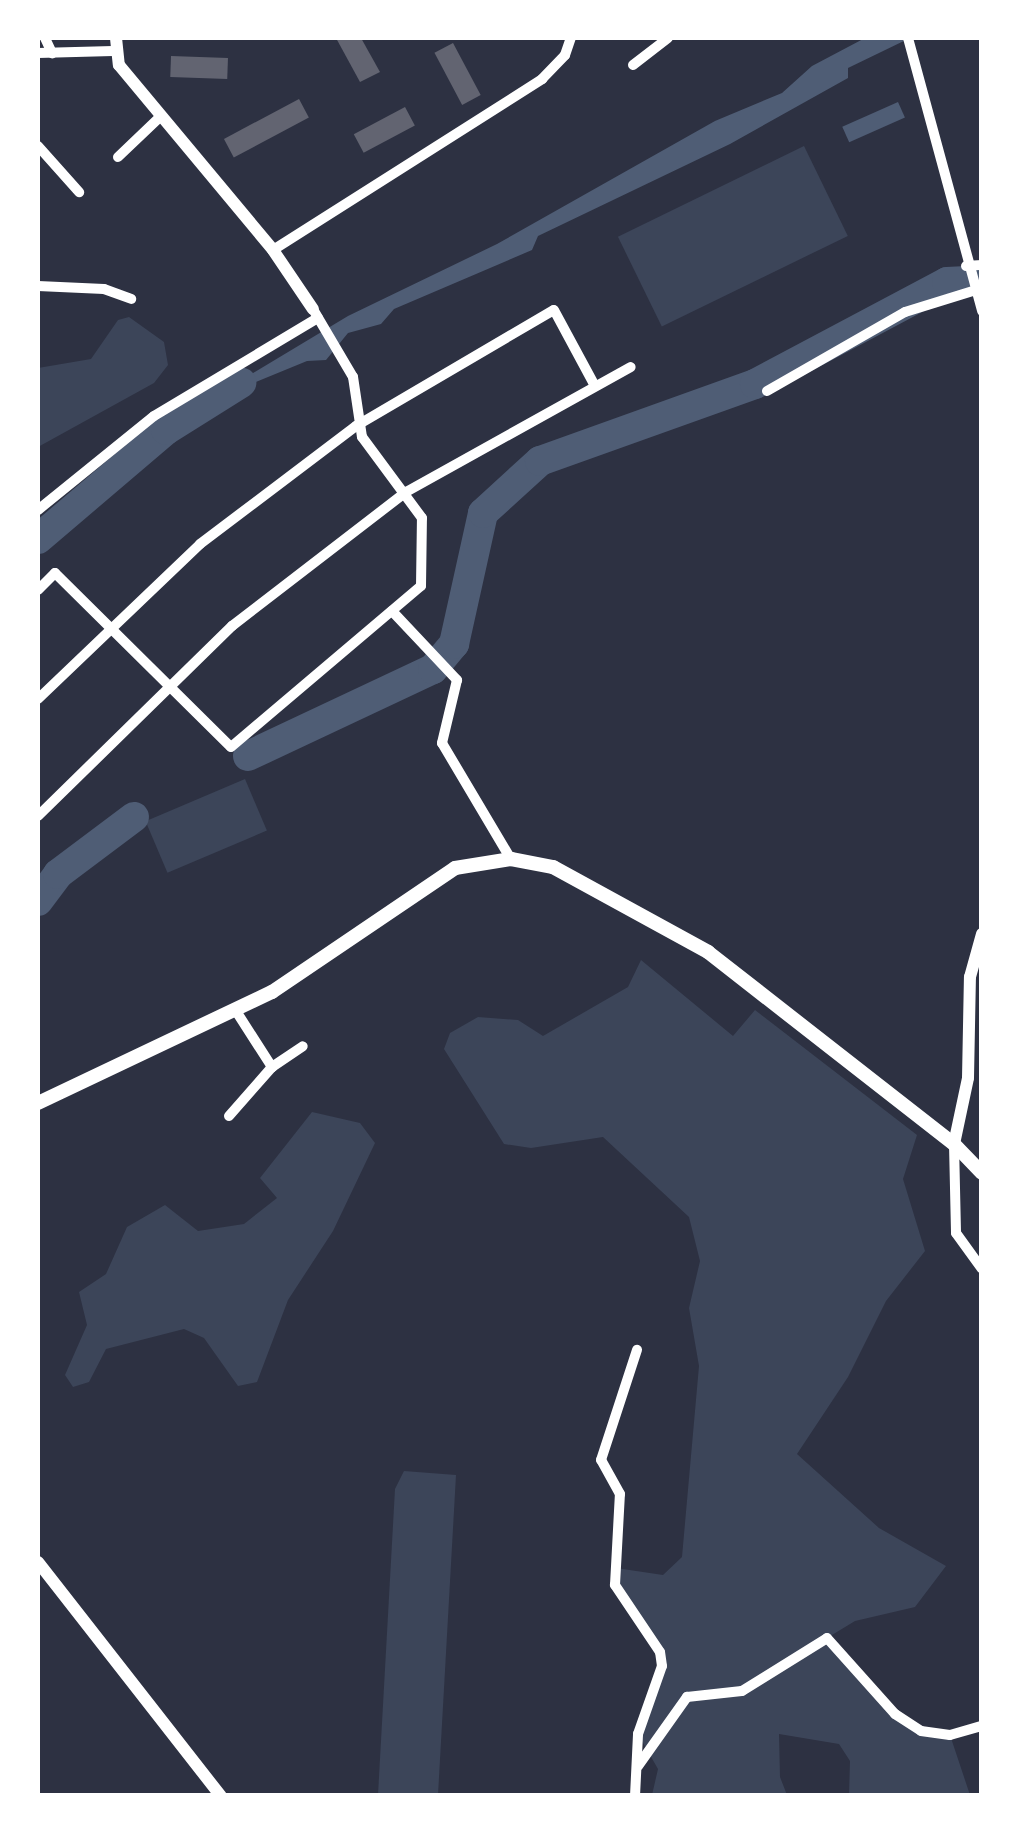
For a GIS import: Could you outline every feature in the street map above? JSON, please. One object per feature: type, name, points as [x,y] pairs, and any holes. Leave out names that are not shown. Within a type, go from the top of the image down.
[{"type":"main road","points":[[38,1103],[236,1011],[455,868],[511,858],[553,867],[673,930],[954,1144],[982,1172]]},
{"type":"street","points":[[44,38],[52,53]]},
{"type":"street","points":[[273,250],[542,79],[566,55],[572,38]]},
{"type":"street","points":[[633,64],[668,38]]},
{"type":"street","points":[[908,38],[973,291],[982,311]]},
{"type":"street","points":[[38,53],[114,44],[158,118],[273,250],[326,329],[353,377],[356,426],[422,518],[420,586],[230,746],[54,573],[38,590]]},
{"type":"street","points":[[118,157],[158,118]]},
{"type":"street","points":[[38,146],[78,192]]},
{"type":"street","points":[[968,270],[982,265]]},
{"type":"street","points":[[38,286],[104,290],[131,299]]},
{"type":"street","points":[[767,391],[905,312],[973,291]]},
{"type":"street","points":[[38,699],[200,544],[356,426],[554,310],[595,386]]},
{"type":"street","points":[[38,510],[154,416],[316,314]]},
{"type":"street","points":[[38,816],[166,685],[406,492],[631,368]]},
{"type":"street","points":[[392,612],[454,676],[442,743],[511,858]]},
{"type":"street","points":[[982,934],[970,977],[968,1078],[954,1144],[956,1234],[982,1269]]},
{"type":"street","points":[[236,1011],[272,1067]]},
{"type":"street","points":[[229,1116],[272,1067],[302,1046]]},
{"type":"street","points":[[635,1796],[638,1734],[662,1666],[660,1652],[615,1585],[620,1494],[601,1460],[638,1350]]},
{"type":"street","points":[[38,1562],[221,1796]]},
{"type":"street","points":[[638,1766],[688,1696],[742,1691],[827,1638],[884,1703],[922,1730],[950,1735],[982,1726]]},
{"type":"shaded area","points":[[865,38],[910,38],[848,68],[848,78],[730,144],[538,236],[532,250],[394,309],[381,324],[348,333],[326,360],[307,361],[200,405],[348,316],[497,244],[715,121],[782,93],[812,66]]},
{"type":"shaded area","points":[[898,102],[905,118],[849,142],[842,127]]},
{"type":"shaded area","points":[[804,146],[848,236],[662,327],[618,237]]},
{"type":"shaded area","points":[[129,317],[164,342],[168,365],[154,383],[38,447],[38,368],[91,359],[118,320]]},
{"type":"shaded area","points":[[245,779],[267,831],[167,873],[146,821]]},
{"type":"shaded area","points":[[641,960],[733,1036],[755,1010],[917,1135],[903,1179],[925,1251],[886,1301],[848,1377],[797,1454],[879,1528],[946,1566],[915,1607],[855,1621],[827,1638],[895,1714],[921,1731],[950,1735],[970,1795],[849,1795],[850,1761],[839,1744],[779,1734],[780,1777],[787,1795],[652,1795],[658,1769],[638,1734],[662,1666],[615,1585],[616,1568],[663,1575],[682,1557],[699,1366],[689,1308],[700,1261],[689,1217],[603,1137],[531,1148],[504,1144],[444,1049],[450,1033],[478,1017],[518,1020],[543,1036],[628,987]]},
{"type":"shaded area","points":[[312,1112],[360,1123],[375,1143],[333,1231],[288,1300],[257,1382],[238,1386],[204,1338],[184,1329],[106,1349],[89,1382],[73,1387],[65,1375],[87,1325],[79,1292],[106,1274],[127,1227],[165,1205],[198,1231],[244,1224],[277,1198],[260,1178]]},
{"type":"shaded area","points":[[404,1471],[456,1475],[438,1795],[378,1795],[395,1489]]},
{"type":"building","points":[[336,38],[361,38],[380,72],[360,82]]},
{"type":"building","points":[[453,43],[481,95],[462,105],[434,53]]},
{"type":"building","points":[[171,56],[228,58],[227,79],[170,77]]},
{"type":"building","points":[[299,99],[309,118],[234,157],[224,139]]},
{"type":"building","points":[[405,107],[415,126],[364,153],[354,134]]},
{"type":"waterway","points":[[248,756],[433,669],[454,644],[483,513],[540,461],[755,384],[947,282],[982,280]]},
{"type":"waterway","points":[[38,539],[166,430],[241,383]]},
{"type":"waterway","points":[[38,901],[58,874],[134,817]]}]
